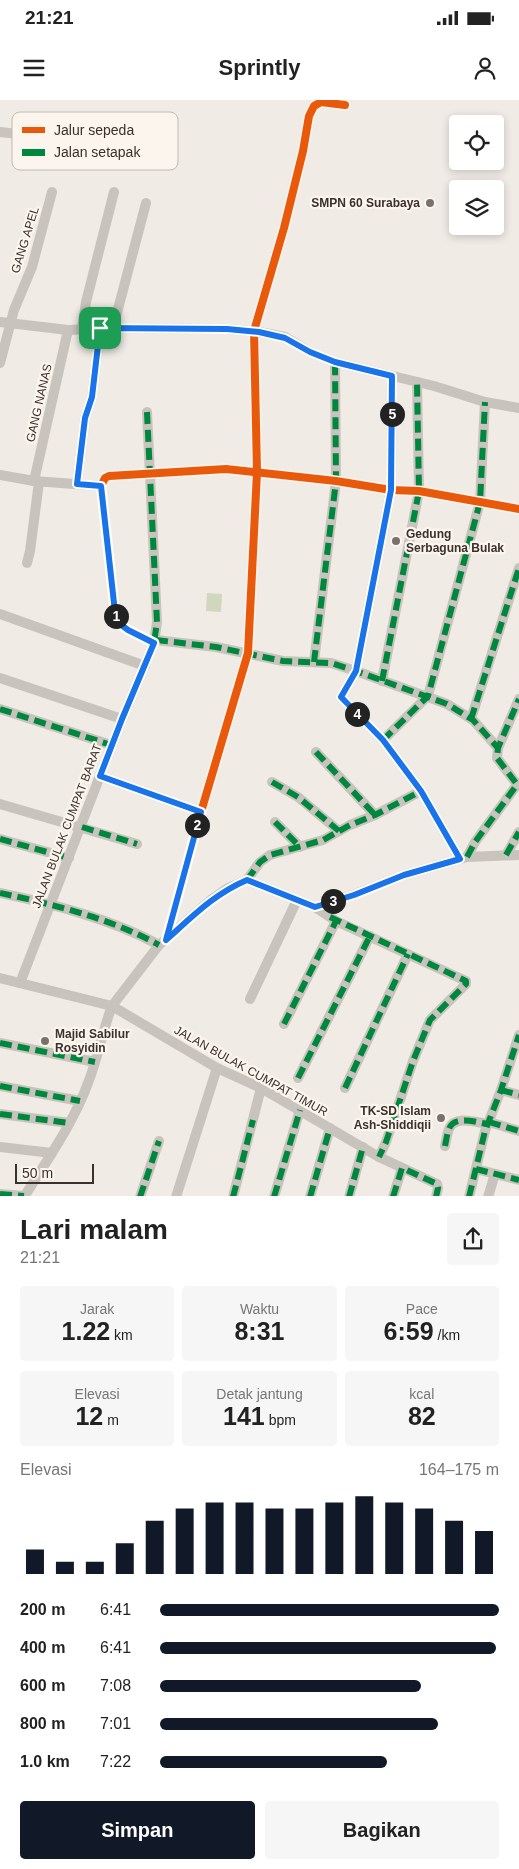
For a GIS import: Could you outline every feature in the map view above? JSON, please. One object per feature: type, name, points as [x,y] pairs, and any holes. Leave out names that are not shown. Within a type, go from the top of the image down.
[{"type":"street","points":[[162,942],[248,654],[258,472],[254,331],[289,208],[303,151],[308,116],[314,106],[321,102],[345,105]]},
{"type":"street","name":"GANG APEL","points":[[0,363],[5,322],[32,267],[52,192]]},
{"type":"street","points":[[82,329],[86,302],[114,192]]},
{"type":"street","points":[[113,328],[146,203]]},
{"type":"street","points":[[5,322],[68,330],[113,328],[254,331],[285,338],[310,352],[335,362],[417,382],[486,402],[519,408]]},
{"type":"street","points":[[77,484],[85,418],[93,390],[100,328]]},
{"type":"street","name":"GANG NANAS","points":[[26,563],[30,551],[36,481],[68,330]]},
{"type":"street","points":[[314,662],[336,481],[335,362]]},
{"type":"street","points":[[392,376],[391,490],[356,671],[341,695],[383,740],[421,791],[464,858]]},
{"type":"street","points":[[382,681],[418,491],[417,382]]},
{"type":"street","points":[[383,740],[428,696],[480,502],[486,402]]},
{"type":"street","name":"JALAN BULAK CUMPAT BARAT","points":[[20,983],[82,827],[122,719],[155,642],[157,622],[147,412]]},
{"type":"street","points":[[498,748],[488,735],[471,719],[447,704],[331,663],[283,661],[216,647],[155,642],[128,630],[116,621],[101,486],[105,478],[109,476],[226,469],[336,481],[391,490],[418,491],[519,509]]},
{"type":"street","points":[[0,475],[36,481],[101,486]]},
{"type":"street","points":[[471,719],[519,568]]},
{"type":"street","points":[[0,614],[144,666]]},
{"type":"street","points":[[0,678],[122,719]]},
{"type":"street","points":[[464,858],[516,786],[512,777],[497,760],[498,748],[518,703]]},
{"type":"street","points":[[0,709],[112,745]]},
{"type":"street","points":[[316,752],[375,815]]},
{"type":"street","points":[[100,776],[201,812]]},
{"type":"street","points":[[272,782],[298,797],[339,831]]},
{"type":"street","points":[[0,1194],[24,1196],[52,1153],[80,1101],[95,1062],[112,1006],[162,942],[228,888],[247,880],[265,858],[323,840],[421,791]]},
{"type":"street","points":[[0,804],[137,844]]},
{"type":"street","points":[[275,822],[300,847]]},
{"type":"street","points":[[506,855],[519,832]]},
{"type":"street","points":[[0,839],[69,858]]},
{"type":"street","points":[[315,907],[354,895],[404,875],[464,858],[519,855]]},
{"type":"street","points":[[247,880],[315,907],[336,922],[465,979],[467,982],[430,1020],[413,1061],[386,1142],[379,1157]]},
{"type":"street","points":[[0,893],[51,904],[162,942]]},
{"type":"street","points":[[250,999],[297,900]]},
{"type":"street","points":[[284,1024],[336,922]]},
{"type":"street","points":[[298,1078],[370,936]]},
{"type":"street","points":[[345,1088],[408,954]]},
{"type":"street","name":"JALAN BULAK CUMPAT TIMUR","points":[[0,978],[112,1006],[217,1068],[261,1088],[379,1157],[437,1184],[437,1192]]},
{"type":"street","points":[[469,1196],[487,1126],[519,1035]]},
{"type":"street","points":[[0,1043],[95,1062]]},
{"type":"street","points":[[176,1196],[217,1068]]},
{"type":"street","points":[[0,1086],[80,1101]]},
{"type":"street","points":[[233,1196],[261,1088]]},
{"type":"street","points":[[501,1090],[519,1095]]},
{"type":"street","points":[[274,1196],[300,1110]]},
{"type":"street","points":[[0,1114],[69,1123]]},
{"type":"street","points":[[445,1146],[449,1128],[454,1123],[462,1121],[519,1130]]},
{"type":"street","points":[[310,1196],[330,1128]]},
{"type":"street","points":[[140,1196],[159,1141]]},
{"type":"street","points":[[0,1147],[52,1153]]},
{"type":"street","points":[[349,1196],[363,1147]]},
{"type":"street","points":[[393,1196],[402,1168]]},
{"type":"street","points":[[476,1169],[519,1180]]},
{"type":"street","points":[[488,1196],[495,1174]]},
{"type":"green space","points":[[207,593],[222,594],[221,612],[206,611]]},
{"type":"marked path","points":[[314,662],[336,481],[335,362]]},
{"type":"marked path","points":[[392,376],[391,490],[356,671],[341,697],[383,740],[421,791],[460,859]]},
{"type":"marked path","points":[[382,681],[419,491],[417,382]]},
{"type":"marked path","points":[[383,740],[428,696],[480,502],[485,402]]},
{"type":"marked path","points":[[147,412],[157,622],[154,643],[152,642]]},
{"type":"marked path","points":[[471,719],[519,568]]},
{"type":"marked path","points":[[156,640],[216,647],[283,661],[331,663],[447,704],[473,720],[498,748]]},
{"type":"marked path","points":[[467,857],[475,842],[516,786],[516,783],[497,758],[498,748],[519,699]]},
{"type":"marked path","points":[[0,709],[111,745]]},
{"type":"marked path","points":[[316,752],[375,815]]},
{"type":"marked path","points":[[100,776],[201,812]]},
{"type":"marked path","points":[[272,782],[298,797],[339,831]]},
{"type":"marked path","points":[[247,880],[260,862],[270,855],[323,840],[421,791]]},
{"type":"marked path","points":[[275,822],[300,847]]},
{"type":"marked path","points":[[82,827],[137,844]]},
{"type":"marked path","points":[[506,855],[519,832]]},
{"type":"marked path","points":[[0,839],[69,858]]},
{"type":"marked path","points":[[0,893],[61,907],[102,920],[122,927],[159,945]]},
{"type":"marked path","points":[[330,917],[466,981],[466,984],[430,1020],[413,1061],[386,1142],[379,1157]]},
{"type":"marked path","points":[[284,1024],[336,921]]},
{"type":"marked path","points":[[298,1078],[370,936]]},
{"type":"marked path","points":[[345,1088],[408,954]]},
{"type":"marked path","points":[[469,1196],[485,1131],[519,1035]]},
{"type":"marked path","points":[[0,1043],[95,1062]]},
{"type":"marked path","points":[[0,1086],[80,1101]]},
{"type":"marked path","points":[[501,1090],[519,1095]]},
{"type":"marked path","points":[[274,1196],[300,1110]]},
{"type":"marked path","points":[[0,1114],[69,1123]]},
{"type":"marked path","points":[[233,1196],[253,1120]]},
{"type":"marked path","points":[[445,1146],[449,1129],[456,1122],[466,1120],[487,1124]]},
{"type":"marked path","points":[[489,1122],[519,1131]]},
{"type":"marked path","points":[[310,1196],[330,1128]]},
{"type":"marked path","points":[[140,1196],[159,1141]]},
{"type":"marked path","points":[[349,1196],[363,1147]]},
{"type":"marked path","points":[[393,1196],[402,1168],[437,1184],[436,1196]]},
{"type":"marked path","points":[[476,1169],[519,1180]]},
{"type":"marked path","points":[[0,1194],[24,1196]]},
{"type":"cycle path","points":[[166,940],[201,812],[248,653],[257,472],[254,331],[284,228],[303,151],[309,116],[314,106],[321,102],[345,105]]},
{"type":"cycle path","points":[[154,643],[128,630],[116,621],[101,486],[105,478],[109,476],[226,469],[336,481],[391,490],[419,491],[519,509]]},
{"type":"place","name":"SMPN 60 Surabaya","points":[[430,203]]},
{"type":"place","name":"Gedung Serbaguna Bulak","points":[[396,541]]},
{"type":"place","name":"Majid Sabilur Rosyidin","points":[[45,1041]]},
{"type":"place","name":"TK-SD Islam Ash-Shiddiqii","points":[[441,1118]]},
{"type":"route","points":[[100,328],[227,329],[259,332],[285,338],[310,352],[335,362],[392,376],[391,490],[356,671],[341,697],[383,740],[421,791],[460,859],[404,875],[354,895],[315,907],[247,880],[228,888],[166,940],[201,812],[100,776],[154,643],[128,630],[116,621],[101,486],[77,484],[85,418],[92,397],[100,328]]}]
